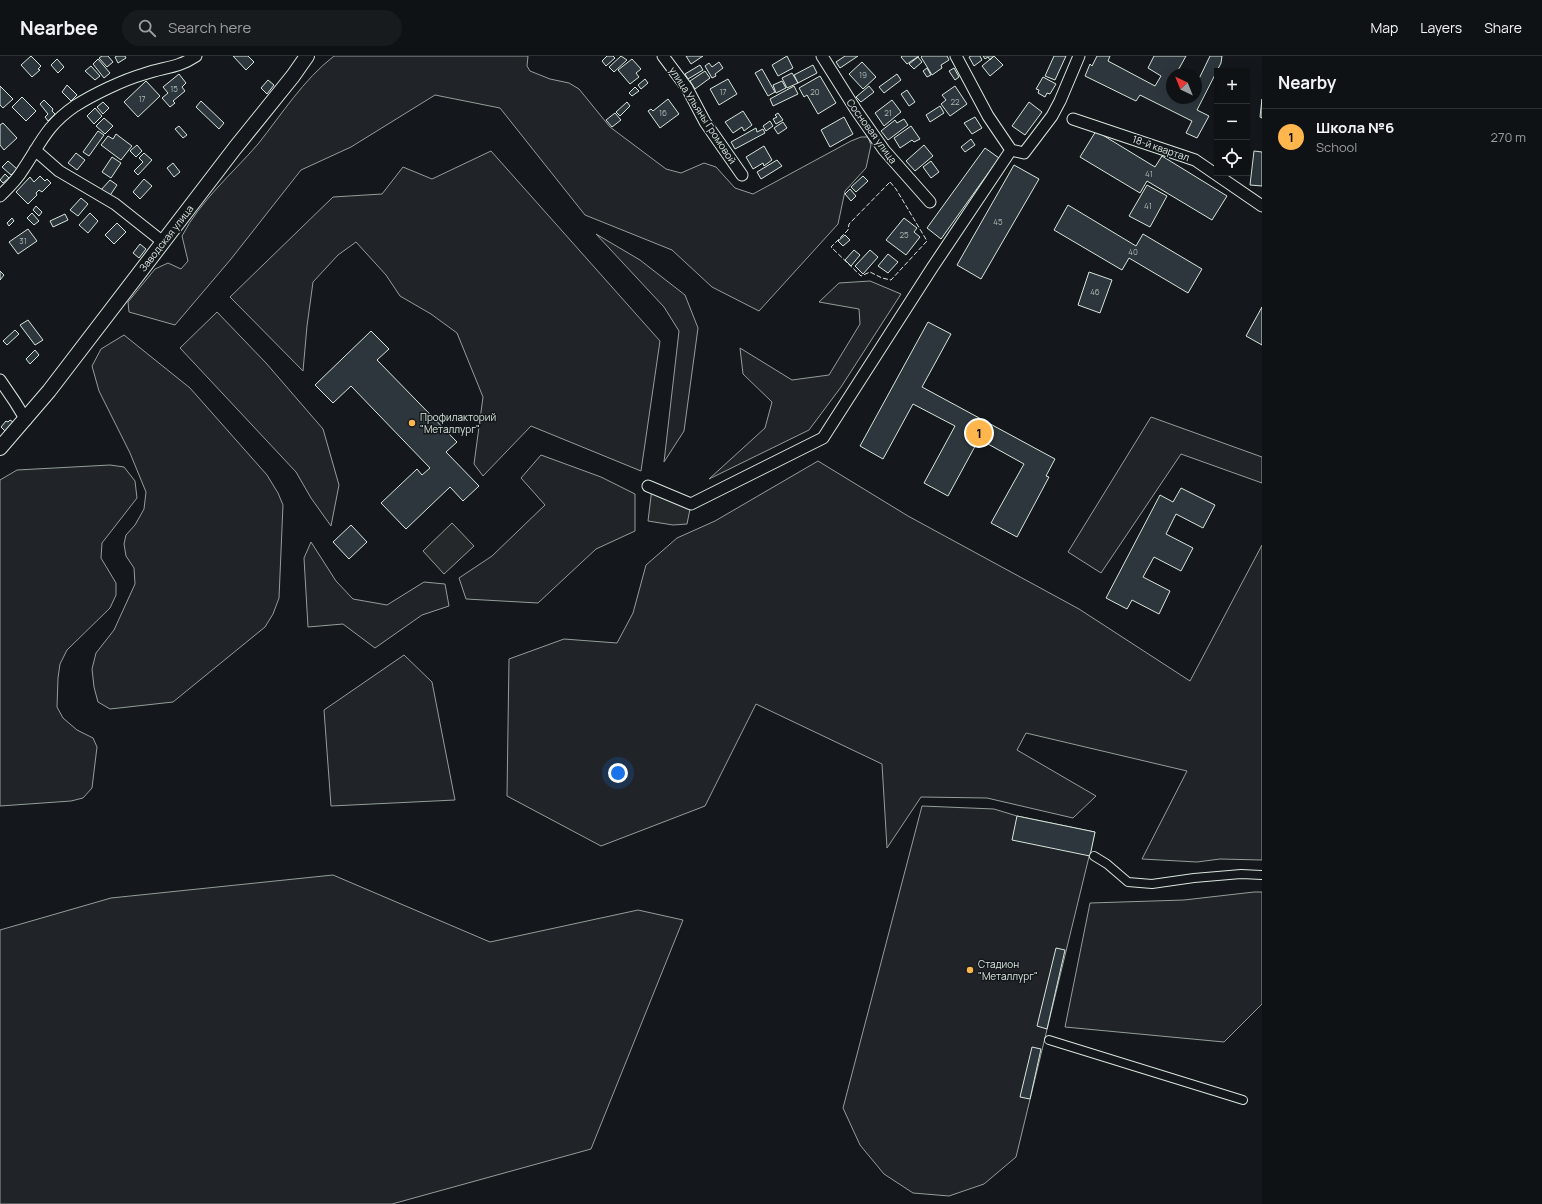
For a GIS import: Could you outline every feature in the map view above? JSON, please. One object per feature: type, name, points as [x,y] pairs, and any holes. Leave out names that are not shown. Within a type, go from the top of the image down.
[{"type":"street","points":[[0,196],[22,172],[53,124],[77,105],[111,87],[136,77],[181,65],[196,56]]},
{"type":"street","name":"Заводская улица","points":[[0,448],[26,420],[49,391],[307,56]]},
{"type":"street","name":"улица Ульяны Громовой","points":[[663,56],[687,88],[705,122],[742,175]]},
{"type":"street","name":"Сосновая улица","points":[[822,56],[841,88],[884,150],[930,202]]},
{"type":"street","points":[[956,56],[988,116],[1011,150],[1024,153],[1052,116],[1079,56]]},
{"type":"street","name":"18-й квартал","points":[[1073,119],[1195,160],[1262,206]]},
{"type":"street","points":[[35,150],[60,171],[115,204],[163,242]]},
{"type":"street","points":[[648,486],[691,504],[823,438],[932,268],[1011,150]]},
{"type":"street","points":[[0,380],[16,402],[26,420]]},
{"type":"street","points":[[1094,856],[1107,864],[1128,882],[1152,884],[1194,878],[1241,874],[1262,875]]},
{"type":"street","points":[[1049,1040],[1243,1100]]},
{"type":"shaded area","points":[[334,56],[528,56],[527,66],[530,71],[550,79],[569,83],[579,89],[610,127],[666,169],[681,173],[704,163],[716,167],[735,188],[753,194],[851,141],[861,137],[868,137],[871,145],[866,168],[845,191],[838,224],[759,311],[712,287],[672,250],[585,215],[500,108],[435,95],[351,147],[301,170],[231,259],[175,325],[129,312],[128,302],[155,269],[168,263],[181,269],[188,261],[182,236],[189,223],[207,199],[258,144],[303,86]]},
{"type":"shaded area","points":[[491,151],[660,341],[641,471],[531,426],[483,476],[474,464],[483,397],[457,333],[431,314],[400,296],[386,275],[356,242],[338,255],[313,282],[303,371],[230,297],[333,197],[382,194],[403,167],[432,179]]},
{"type":"shaded area","points":[[596,234],[640,260],[685,295],[698,328],[684,431],[664,462],[679,331],[664,307]]},
{"type":"shaded area","points":[[870,281],[901,294],[841,387],[809,430],[709,479],[765,428],[772,402],[743,374],[740,348],[792,380],[829,375],[860,324],[859,309],[819,302],[839,283]]},
{"type":"shaded area","points":[[217,312],[266,363],[323,429],[339,485],[331,526],[311,498],[296,472],[180,348]]},
{"type":"shaded area","points":[[124,335],[190,388],[267,475],[278,493],[283,505],[279,598],[273,614],[265,627],[173,702],[110,709],[98,702],[94,687],[92,669],[96,653],[114,630],[135,584],[134,568],[126,556],[124,544],[126,535],[135,525],[144,509],[146,492],[130,453],[99,391],[92,366],[101,349]]},
{"type":"shaded area","points":[[1151,417],[1262,457],[1262,483],[1181,454],[1101,573],[1068,552]]},
{"type":"shaded area","points":[[541,455],[601,477],[635,494],[635,531],[596,549],[538,603],[466,599],[459,578],[492,556],[545,505],[521,478]]},
{"type":"shaded area","points":[[818,461],[908,516],[1079,609],[1190,681],[1262,545],[1262,860],[1220,859],[1197,862],[1142,859],[1187,771],[1026,733],[1017,750],[1096,796],[1073,818],[987,798],[921,797],[887,848],[882,764],[756,704],[705,806],[601,846],[507,796],[509,659],[564,639],[617,643],[633,613],[646,565],[677,538],[715,521]]},
{"type":"shaded area","points":[[110,465],[124,467],[135,481],[137,498],[102,543],[101,558],[116,583],[116,595],[110,608],[67,650],[60,664],[58,678],[57,707],[63,718],[77,730],[93,738],[97,747],[92,788],[83,798],[71,801],[0,806],[0,480],[17,470]]},
{"type":"shaded area","points":[[652,488],[691,504],[687,524],[673,525],[648,521]]},
{"type":"shaded area","points":[[452,523],[474,546],[444,574],[423,551]]},
{"type":"shaded area","points":[[311,542],[336,581],[353,599],[387,605],[424,582],[445,584],[449,606],[422,615],[375,648],[343,624],[308,627],[304,558]]},
{"type":"shaded area","points":[[404,655],[432,682],[455,800],[331,806],[324,710]]},
{"type":"shaded area","name":"Стадион \"Металлург\"","points":[[922,806],[994,809],[1017,816],[1095,832],[1016,1157],[984,1184],[949,1196],[913,1193],[884,1174],[860,1145],[843,1108]]},
{"type":"shaded area","points":[[333,875],[490,942],[638,910],[683,920],[591,1149],[392,1204],[0,1204],[0,930],[111,898]]},
{"type":"shaded area","points":[[1262,892],[1262,1004],[1224,1042],[1065,1027],[1090,903],[1184,900]]},
{"type":"building","points":[[31,56],[41,66],[38,69],[40,70],[32,77],[21,65]]},
{"type":"building","points":[[102,56],[108,56],[113,62],[107,67],[99,58]]},
{"type":"building","points":[[125,56],[126,58],[118,63],[115,57]]},
{"type":"building","points":[[233,56],[248,56],[254,62],[246,70]]},
{"type":"building","points":[[607,56],[613,56],[615,58],[606,66],[602,61]]},
{"type":"building","points":[[621,56],[627,60],[614,72],[609,67]]},
{"type":"building","points":[[686,56],[703,56],[691,64]]},
{"type":"building","points":[[787,56],[793,68],[778,76],[772,65]]},
{"type":"building","points":[[845,56],[858,56],[840,68],[836,62]]},
{"type":"building","points":[[919,56],[907,64],[901,57]]},
{"type":"building","points":[[947,56],[949,60],[941,65],[942,68],[932,75],[921,57]]},
{"type":"building","points":[[980,56],[982,60],[974,66],[969,57]]},
{"type":"building","points":[[983,56],[994,56],[990,60],[988,57],[985,59]]},
{"type":"building","points":[[994,56],[1003,65],[990,76],[982,66]]},
{"type":"building","points":[[1054,56],[1066,56],[1055,80],[1045,76]]},
{"type":"building","points":[[1097,56],[1110,56],[1108,61],[1155,86],[1161,76],[1148,68],[1154,56],[1186,56],[1179,68],[1166,68],[1166,104],[1200,104],[1197,110],[1209,116],[1197,138],[1186,133],[1192,121],[1140,95],[1136,101],[1085,76],[1090,64],[1092,66]]},
{"type":"building","points":[[1210,56],[1222,56],[1218,68],[1214,68],[1214,77],[1202,100],[1202,73]]},
{"type":"building","points":[[918,57],[922,62],[914,69],[909,64]]},
{"type":"building","points":[[57,59],[64,67],[58,73],[51,65]]},
{"type":"building","points":[[98,59],[110,73],[104,78],[93,64]]},
{"type":"building","points":[[632,59],[641,69],[636,73],[639,77],[630,84],[618,70]]},
{"type":"building","points":[[719,62],[723,68],[715,74],[716,76],[712,78],[705,66],[709,63],[712,67]]},
{"type":"building","points":[[862,62],[876,77],[863,89],[849,74]]},
{"type":"building","points":[[700,65],[703,70],[688,79],[685,74]]},
{"type":"building","points":[[813,65],[817,73],[798,83],[794,75]]},
{"type":"building","points":[[91,66],[100,76],[95,80],[85,71]]},
{"type":"building","points":[[927,68],[931,75],[927,77],[923,71]]},
{"type":"building","points":[[954,68],[959,77],[955,80],[949,71]]},
{"type":"building","points":[[762,69],[775,92],[768,96],[755,73]]},
{"type":"building","points":[[705,71],[710,78],[695,89],[690,81]]},
{"type":"building","points":[[792,73],[798,83],[787,88],[782,78]]},
{"type":"building","points":[[179,74],[186,83],[182,87],[185,91],[173,101],[175,103],[170,107],[162,98],[168,93],[163,87]]},
{"type":"building","points":[[897,74],[901,80],[884,93],[879,87]]},
{"type":"building","points":[[820,76],[836,103],[818,114],[807,95],[804,97],[799,88]]},
{"type":"building","points":[[1043,77],[1056,84],[1050,94],[1047,93],[1045,97],[1038,93],[1039,90],[1036,89]]},
{"type":"building","points":[[645,79],[648,83],[641,89],[638,85]]},
{"type":"building","points":[[728,79],[737,94],[719,105],[710,89]]},
{"type":"building","points":[[268,80],[274,85],[267,94],[261,88]]},
{"type":"building","points":[[146,81],[160,96],[138,117],[124,102]]},
{"type":"building","points":[[782,81],[786,88],[776,93],[773,85]]},
{"type":"building","points":[[67,85],[77,95],[71,101],[62,92]]},
{"type":"building","points":[[0,86],[13,99],[3,108],[0,105]]},
{"type":"building","points":[[794,86],[798,94],[773,106],[770,99]]},
{"type":"building","points":[[869,86],[874,92],[861,102],[856,97]]},
{"type":"building","points":[[955,86],[967,104],[950,116],[941,104],[946,100],[942,95]]},
{"type":"building","points":[[635,87],[639,91],[632,96],[629,93]]},
{"type":"building","points":[[907,90],[915,102],[909,106],[901,94]]},
{"type":"building","points":[[22,97],[36,111],[26,121],[12,107]]},
{"type":"building","points":[[668,99],[679,114],[660,128],[648,111],[651,109],[653,111]]},
{"type":"building","points":[[1262,99],[1262,118],[1260,117]]},
{"type":"building","points":[[44,100],[53,109],[52,111],[55,114],[48,121],[45,117],[48,114],[40,104]]},
{"type":"building","points":[[892,100],[901,112],[884,126],[875,113]]},
{"type":"building","points":[[201,101],[224,123],[219,129],[196,107]]},
{"type":"building","points":[[103,102],[109,108],[103,114],[97,107]]},
{"type":"building","points":[[627,102],[630,106],[620,116],[616,112]]},
{"type":"building","points":[[1029,102],[1042,112],[1025,135],[1012,126]]},
{"type":"building","points":[[940,106],[944,113],[930,122],[926,115]]},
{"type":"building","points":[[95,108],[102,116],[94,124],[87,116]]},
{"type":"building","points":[[743,111],[752,125],[744,131],[742,127],[733,133],[725,122]]},
{"type":"building","points":[[615,113],[621,120],[612,127],[606,120]]},
{"type":"building","points":[[778,113],[783,120],[776,124],[773,119],[777,117],[775,115]]},
{"type":"building","points":[[844,117],[853,134],[830,147],[821,130]]},
{"type":"building","points":[[975,117],[982,128],[972,134],[964,123]]},
{"type":"building","points":[[104,118],[113,126],[105,134],[96,126]]},
{"type":"building","points":[[904,119],[908,125],[888,140],[881,131],[895,120],[897,123]]},
{"type":"building","points":[[770,121],[773,126],[766,131],[763,126]]},
{"type":"building","points":[[783,122],[787,128],[778,134],[774,128]]},
{"type":"building","points":[[3,123],[17,138],[4,150],[0,145],[0,125]]},
{"type":"building","points":[[179,126],[187,135],[183,138],[175,129]]},
{"type":"building","points":[[911,126],[920,139],[914,142],[912,140],[900,148],[894,138]]},
{"type":"building","points":[[756,128],[757,132],[763,129],[765,133],[735,149],[731,142]]},
{"type":"building","points":[[98,131],[104,135],[89,156],[83,152]]},
{"type":"building","points":[[1096,131],[1155,167],[1162,156],[1227,196],[1212,220],[1147,181],[1140,193],[1080,157]]},
{"type":"building","points":[[116,134],[132,146],[121,160],[101,145],[108,136],[113,139]]},
{"type":"building","points":[[971,139],[975,145],[965,152],[961,147]]},
{"type":"building","points":[[137,145],[142,151],[136,157],[130,151]]},
{"type":"building","points":[[924,145],[933,156],[915,171],[906,161]]},
{"type":"building","points":[[764,146],[772,160],[764,166],[763,163],[753,169],[746,157]]},
{"type":"building","points":[[985,148],[999,158],[941,239],[927,228]]},
{"type":"building","points":[[1254,151],[1262,152],[1262,186],[1250,185]]},
{"type":"building","points":[[76,153],[85,160],[77,170],[68,163]]},
{"type":"building","points":[[144,153],[152,160],[138,175],[134,171],[143,162],[139,158]]},
{"type":"building","points":[[112,157],[121,163],[111,178],[102,172]]},
{"type":"building","points":[[777,160],[782,166],[761,179],[757,172]]},
{"type":"building","points":[[8,161],[17,169],[11,175],[2,167]]},
{"type":"building","points":[[931,161],[939,172],[931,178],[923,167]]},
{"type":"building","points":[[173,163],[180,172],[174,177],[167,168]]},
{"type":"building","points":[[1014,165],[1039,179],[981,279],[957,265]]},
{"type":"building","points":[[5,174],[9,178],[3,183],[0,180]]},
{"type":"building","points":[[40,176],[45,181],[47,179],[51,183],[42,192],[39,190],[36,193],[37,195],[28,204],[16,192],[30,177],[34,182]]},
{"type":"building","points":[[863,176],[868,181],[856,192],[851,187]]},
{"type":"building","points":[[144,179],[152,186],[140,199],[133,192]]},
{"type":"building","points":[[110,180],[117,185],[109,197],[100,191]]},
{"type":"building","points":[[1147,185],[1167,196],[1150,227],[1129,216]]},
{"type":"building","points":[[850,189],[856,196],[851,201],[845,194]]},
{"type":"building","points":[[81,198],[88,204],[78,216],[70,210]]},
{"type":"building","points":[[1068,205],[1136,246],[1143,234],[1202,269],[1188,293],[1129,258],[1122,270],[1054,230]]},
{"type":"building","points":[[36,206],[42,212],[39,216],[33,210]]},
{"type":"building","points":[[32,213],[39,221],[34,225],[27,218]]},
{"type":"building","points":[[90,213],[98,221],[88,233],[79,225]]},
{"type":"building","points":[[65,214],[68,220],[53,227],[50,221]]},
{"type":"building","points":[[12,218],[14,221],[9,226],[7,223]]},
{"type":"building","points":[[904,218],[917,228],[914,232],[920,237],[906,255],[886,240]]},
{"type":"building","points":[[117,223],[126,232],[114,244],[105,235]]},
{"type":"building","points":[[28,229],[37,241],[18,254],[9,242]]},
{"type":"building","points":[[845,235],[850,240],[843,246],[838,241]]},
{"type":"building","points":[[140,244],[146,249],[139,258],[133,253]]},
{"type":"building","points":[[854,250],[860,255],[851,266],[845,260]]},
{"type":"building","points":[[870,250],[878,257],[863,274],[855,266]]},
{"type":"building","points":[[888,254],[898,262],[888,273],[878,266]]},
{"type":"building","points":[[0,271],[4,275],[0,280]]},
{"type":"building","points":[[1089,272],[1112,280],[1100,313],[1078,305]]},
{"type":"building","points":[[1262,307],[1262,345],[1246,336]]},
{"type":"building","points":[[28,320],[43,340],[35,345],[20,325]]},
{"type":"building","points":[[928,322],[951,334],[922,387],[1055,459],[1046,476],[1049,477],[1017,537],[991,523],[1024,464],[979,439],[948,496],[924,483],[955,426],[913,404],[883,459],[860,446]]},
{"type":"building","points":[[15,330],[19,334],[7,345],[3,341]]},
{"type":"building","name":"Профилакторий \"Металлург\"","points":[[371,331],[389,349],[377,360],[457,442],[446,452],[479,486],[463,501],[450,487],[406,529],[381,503],[417,469],[422,475],[430,468],[351,386],[333,403],[315,385]]},
{"type":"building","points":[[35,350],[39,355],[30,364],[26,359]]},
{"type":"building","points":[[10,420],[13,422],[5,431],[1,427],[6,421],[8,422]]},
{"type":"building","points":[[1181,488],[1215,505],[1203,528],[1176,514],[1166,534],[1193,548],[1181,571],[1154,557],[1143,577],[1170,591],[1159,614],[1132,600],[1127,609],[1106,598],[1160,495],[1173,502]]},
{"type":"building","points":[[351,525],[367,542],[349,559],[333,542]]},
{"type":"building","points":[[1017,816],[1095,832],[1090,856],[1012,840]]},
{"type":"building","points":[[1056,948],[1065,950],[1047,1029],[1037,1026]]},
{"type":"building","points":[[1032,1047],[1041,1049],[1030,1099],[1020,1097]]},
{"type":"fence","points":[[890,182],[896,189],[927,241],[891,280],[882,278],[870,272],[861,276],[831,247],[848,230],[849,224],[890,182]]},
{"type":"place","name":"Профилакторий \"Металлург\"","points":[[412,423]]},
{"type":"place","name":"Школа №6","points":[[979,433]]},
{"type":"place","name":"Стадион \"Металлург\"","points":[[970,970]]}]
